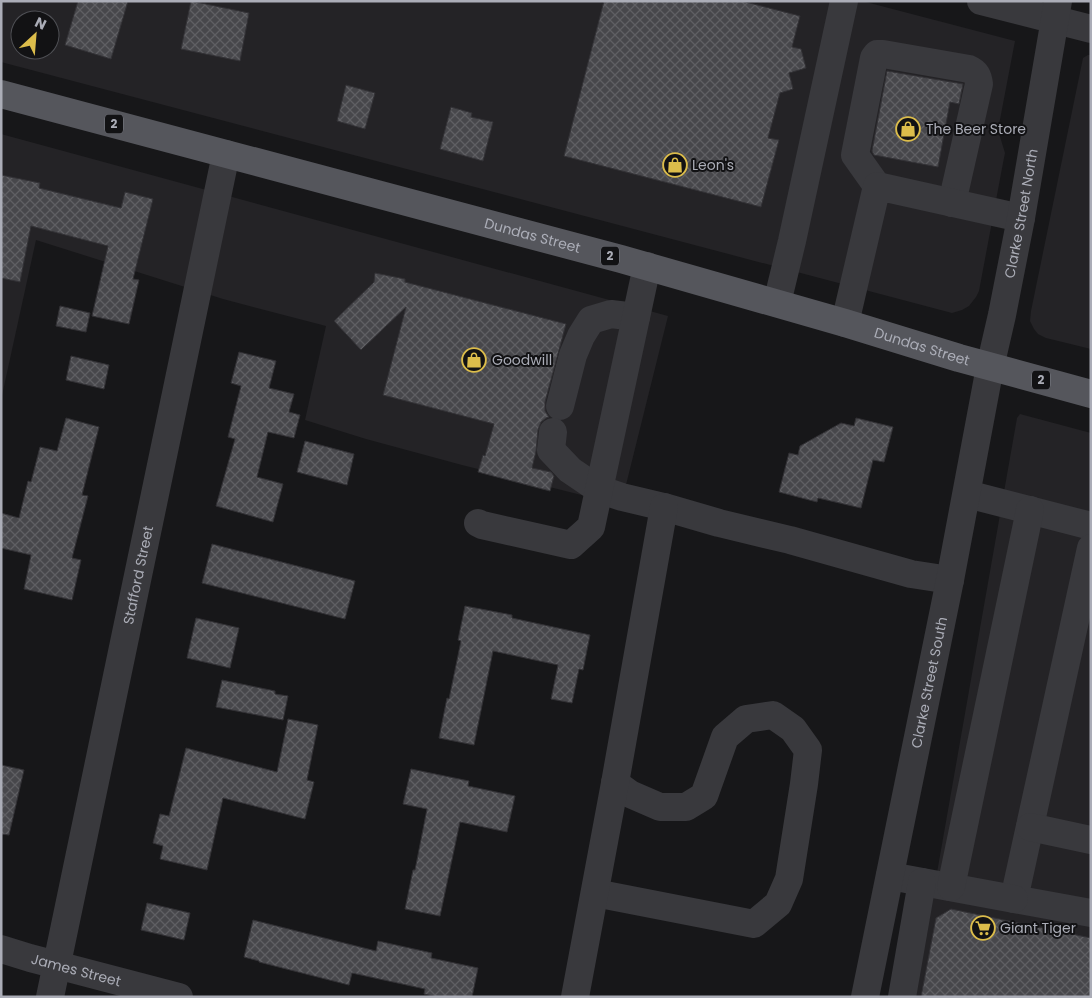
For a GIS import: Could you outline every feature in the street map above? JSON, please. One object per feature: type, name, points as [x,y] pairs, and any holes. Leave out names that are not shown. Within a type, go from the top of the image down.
[{"type":"main road","name":"Dundas Street","points":[[1,94],[647,266],[845,323],[949,356],[1091,394]]},
{"type":"street","points":[[777,303],[844,1]]},
{"type":"street","points":[[981,1],[1057,11],[1091,29]]},
{"type":"street","name":"Clarke Street North","points":[[990,367],[1021,218],[1057,11]]},
{"type":"street","points":[[952,203],[979,84],[979,76],[969,69],[877,54],[874,58],[855,155],[877,186],[952,203],[1021,218]]},
{"type":"street","name":"Stafford Street","points":[[50,997],[226,154]]},
{"type":"street","points":[[845,323],[877,186]]},
{"type":"street","points":[[478,522],[482,525],[571,545],[590,526],[647,266]]},
{"type":"street","points":[[560,406],[573,355],[581,336],[591,320],[611,314],[636,317]]},
{"type":"street","name":"Clarke Street South","points":[[865,997],[950,580],[990,367]]},
{"type":"street","points":[[553,432],[551,450],[570,470],[598,489],[911,574],[950,580]]},
{"type":"street","points":[[966,494],[1091,526]]},
{"type":"street","points":[[575,997],[616,783],[664,507]]},
{"type":"street","points":[[951,887],[1030,510]]},
{"type":"street","points":[[1014,899],[1091,548]]},
{"type":"street","points":[[595,893],[754,924],[778,904],[789,879],[808,750],[793,729],[773,716],[746,719],[725,737],[704,796],[686,807],[660,807],[630,794],[616,783]]},
{"type":"street","points":[[1030,828],[1091,840]]},
{"type":"street","points":[[890,876],[1091,913]]},
{"type":"street","points":[[902,997],[922,882]]},
{"type":"street","name":"James Street","points":[[1,949],[179,997]]},
{"type":"shaded area","points":[[1,1],[862,1],[1015,41],[998,130],[1005,153],[979,291],[969,306],[952,313],[1,62]]},
{"type":"shaded area","points":[[1091,55],[1091,349],[1046,338],[1038,334],[1030,321],[1083,58]]},
{"type":"shaded area","points":[[1,134],[668,316],[621,505],[462,465],[305,420],[326,326],[223,299],[36,240],[1,400]]},
{"type":"shaded area","points":[[1020,414],[1091,433],[1091,997],[906,997],[935,884],[1017,418]]},
{"type":"building","points":[[78,1],[128,1],[111,59],[65,45]]},
{"type":"building","points":[[191,1],[249,13],[240,61],[181,49]]},
{"type":"building","points":[[604,1],[742,1],[800,16],[792,47],[801,49],[806,68],[789,73],[793,89],[780,93],[768,138],[779,140],[761,207],[564,156]]},
{"type":"building","name":"The Beer Store","points":[[887,71],[963,84],[959,104],[950,102],[938,167],[874,155],[872,151]]},
{"type":"building","points":[[346,85],[375,93],[365,129],[337,121]]},
{"type":"building","points":[[451,107],[472,113],[471,117],[493,122],[483,161],[440,149]]},
{"type":"building","points":[[1,175],[40,183],[39,188],[121,208],[125,192],[153,199],[133,279],[139,280],[129,324],[92,316],[108,246],[31,226],[20,282],[1,278]]},
{"type":"building","name":"Goodwill","points":[[375,273],[405,279],[405,282],[566,324],[545,402],[545,411],[549,417],[541,422],[538,430],[532,468],[551,472],[554,476],[550,491],[478,472],[483,455],[485,456],[494,424],[383,395],[406,307],[361,350],[334,321],[374,282]]},
{"type":"building","points":[[60,306],[90,313],[86,332],[56,326]]},
{"type":"building","points":[[239,352],[276,361],[269,388],[294,394],[289,412],[300,415],[294,438],[268,432],[257,477],[283,484],[273,522],[216,506],[235,439],[228,437],[241,386],[231,383]]},
{"type":"building","points":[[71,356],[109,365],[104,389],[66,380]]},
{"type":"building","points":[[66,418],[99,427],[82,495],[88,496],[72,558],[81,560],[72,600],[24,589],[31,555],[1,548],[1,513],[19,518],[28,481],[31,482],[40,447],[57,451]]},
{"type":"building","points":[[856,418],[893,427],[884,462],[873,460],[861,508],[818,498],[817,502],[779,492],[789,453],[798,455],[800,446],[841,423],[854,426]]},
{"type":"building","points":[[305,441],[354,454],[347,485],[297,472]]},
{"type":"building","points":[[212,544],[355,581],[345,619],[202,583]]},
{"type":"building","points":[[465,606],[512,615],[512,618],[590,635],[583,670],[579,669],[572,703],[551,699],[558,665],[493,651],[474,745],[439,738],[461,641],[458,640]]},
{"type":"building","points":[[196,618],[239,628],[230,668],[187,658]]},
{"type":"building","points":[[222,680],[275,691],[275,694],[288,696],[283,720],[216,707]]},
{"type":"building","points":[[288,719],[318,725],[307,780],[314,782],[305,819],[223,798],[207,870],[160,859],[163,846],[153,843],[160,814],[169,816],[186,748],[277,772]]},
{"type":"building","points":[[1,765],[24,770],[9,835],[1,834]]},
{"type":"building","points":[[411,769],[469,781],[468,786],[515,796],[507,832],[460,822],[440,916],[405,909],[427,809],[403,804]]},
{"type":"building","points":[[147,903],[190,913],[184,940],[141,930]]},
{"type":"building","points":[[951,909],[1091,938],[1091,997],[921,997],[936,918]]},
{"type":"building","points":[[253,920],[376,951],[378,941],[432,953],[431,958],[478,968],[472,997],[438,997],[424,994],[425,989],[352,973],[349,985],[244,957]]},
{"type":"place","name":"The Beer Store","points":[[908,129]]},
{"type":"place","name":"Leon's","points":[[675,165]]},
{"type":"place","name":"Goodwill","points":[[474,360]]},
{"type":"place","name":"Giant Tiger","points":[[983,928]]}]
